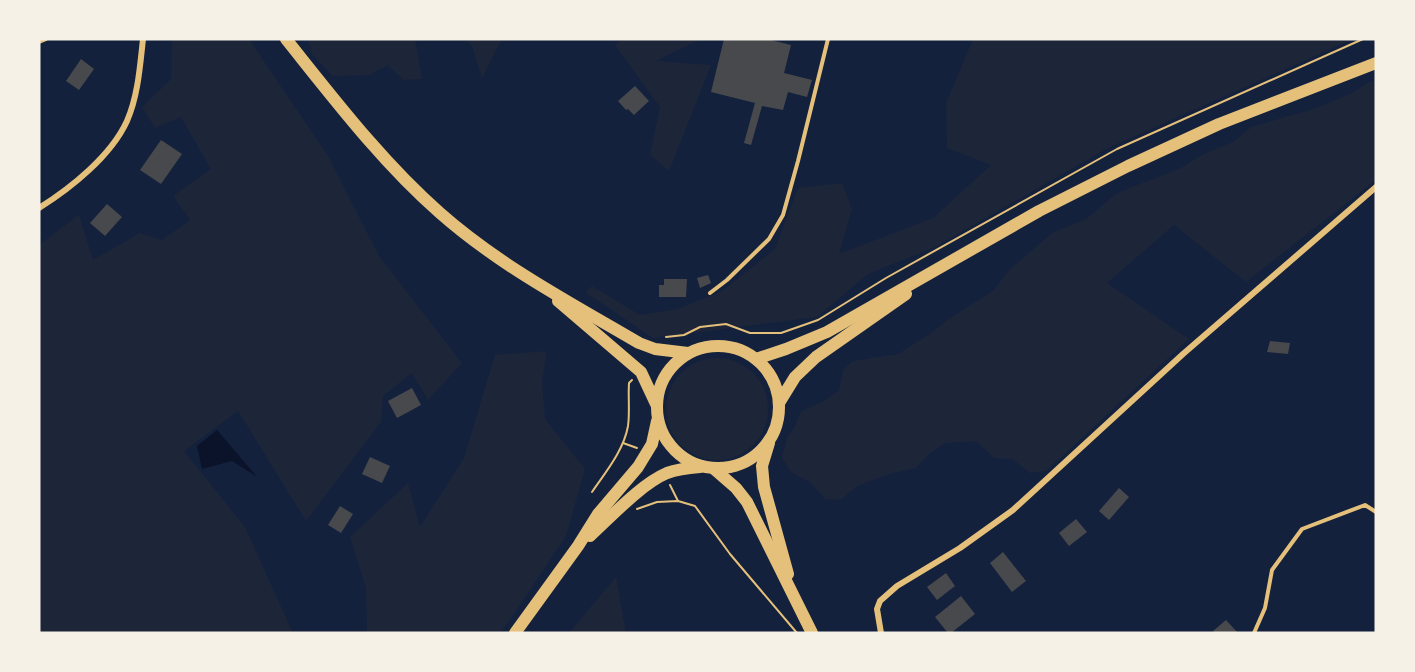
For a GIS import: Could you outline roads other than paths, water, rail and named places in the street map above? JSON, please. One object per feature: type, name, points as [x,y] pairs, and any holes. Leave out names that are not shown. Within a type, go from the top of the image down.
[{"type":"main road","points":[[286,39],[408,183],[463,232],[546,290],[639,343],[655,349],[688,353]]},
{"type":"main road","points":[[756,359],[827,332],[1039,211],[1128,166],[1219,124],[1376,63]]},
{"type":"main road","points":[[779,403],[795,377],[816,357],[876,317],[939,269]]},
{"type":"main road","points":[[546,290],[640,372],[656,404]]},
{"type":"main road","points":[[515,633],[578,546],[598,514],[647,454],[652,444],[657,420],[656,404],[661,384],[672,366],[688,353],[705,347],[723,346],[741,350],[756,359],[768,371],[776,386],[779,403],[777,421],[762,466],[764,487],[796,601]]},
{"type":"main road","points":[[657,420],[663,436],[673,450],[686,460],[707,467],[736,488],[747,502],[812,633]]},
{"type":"main road","points":[[578,546],[633,496],[659,478],[681,469],[730,467],[760,452],[770,438]]},
{"type":"street","points":[[39,208],[106,154],[127,121],[138,82],[143,39]]},
{"type":"street","points":[[881,633],[877,609],[880,601],[897,586],[960,548],[1013,510],[1191,347],[1376,187]]},
{"type":"lane","points":[[39,42],[46,39]]},
{"type":"lane","points":[[710,293],[727,280],[769,239],[783,215],[828,39]]},
{"type":"lane","points":[[1254,633],[1265,608],[1272,570],[1302,529],[1365,505],[1376,512]]}]
